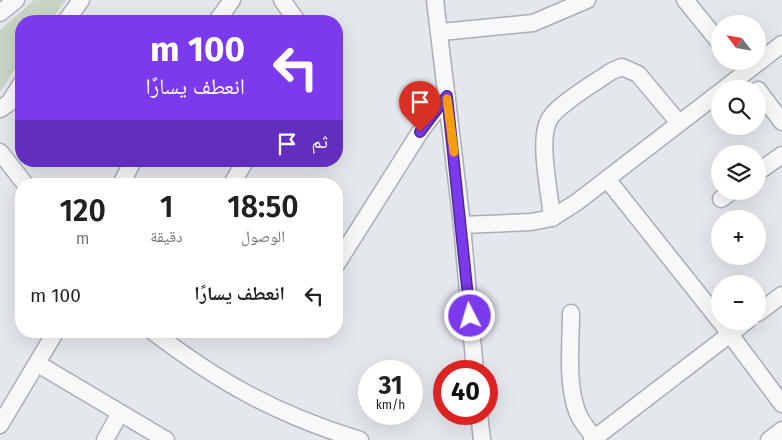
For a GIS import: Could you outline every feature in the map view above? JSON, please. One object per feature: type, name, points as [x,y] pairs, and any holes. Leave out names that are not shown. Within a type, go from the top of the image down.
[{"type":"street","points":[[0,13],[16,0]]},
{"type":"street","points":[[70,15],[80,0]]},
{"type":"street","points":[[221,15],[232,0]]},
{"type":"street","points":[[282,0],[293,15]]},
{"type":"street","points":[[435,0],[441,32],[462,225],[474,360]]},
{"type":"street","points":[[441,32],[533,23],[588,0]]},
{"type":"street","points":[[685,0],[711,32]]},
{"type":"street","points":[[766,53],[782,44]]},
{"type":"street","points":[[552,218],[544,141],[547,124],[557,111],[612,71],[622,67],[638,74],[678,123]]},
{"type":"street","points":[[0,109],[9,103],[15,94]]},
{"type":"street","points":[[343,255],[420,132],[447,96]]},
{"type":"street","points":[[462,225],[522,223],[552,218],[607,180],[711,99]]},
{"type":"street","points":[[766,102],[782,122]]},
{"type":"street","points":[[0,152],[20,178]]},
{"type":"street","points":[[766,166],[782,155]]},
{"type":"street","points":[[235,178],[242,167]]},
{"type":"street","points":[[607,180],[711,310]]},
{"type":"street","points":[[766,307],[782,295]]},
{"type":"street","points":[[571,313],[571,376],[574,399],[578,415],[594,439],[717,330]]},
{"type":"street","points":[[727,330],[782,404]]},
{"type":"street","points":[[0,425],[52,338]]},
{"type":"street","points":[[161,338],[193,362],[251,398],[330,436],[360,440]]},
{"type":"street","points":[[38,364],[166,440]]},
{"type":"street","points":[[105,440],[120,413]]},
{"type":"street","points":[[480,425],[482,440]]},
{"type":"street","points":[[769,440],[782,430]]},
{"type":"green space","points":[[34,0],[66,0],[55,15],[17,15]]},
{"type":"green space","points":[[15,17],[15,69],[0,92],[0,30]]},
{"type":"slow traffic","points":[[447,99],[454,152]]},
{"type":"route","points":[[420,132],[447,96],[462,225],[470,316]]}]
